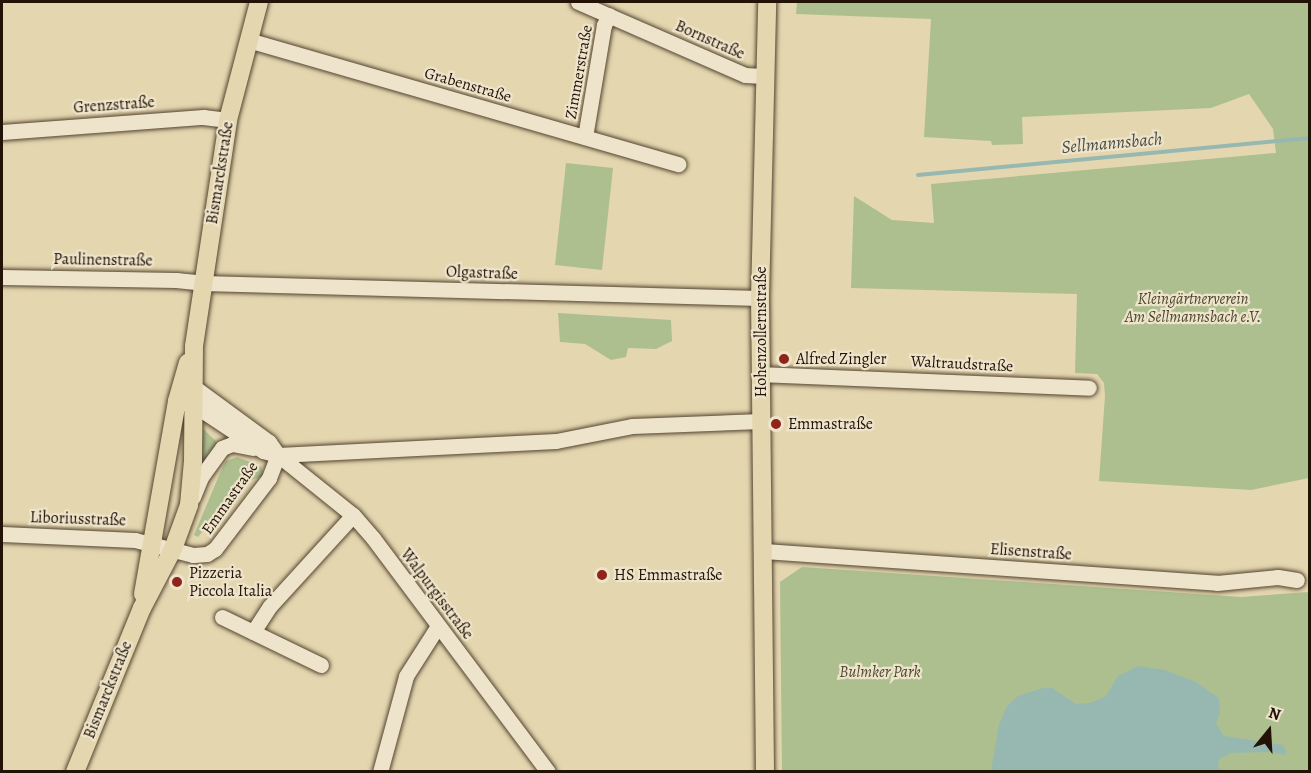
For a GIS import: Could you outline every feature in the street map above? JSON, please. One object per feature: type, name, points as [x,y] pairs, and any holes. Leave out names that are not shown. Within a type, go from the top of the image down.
[{"type":"main road","name":"Bismarckstraße","points":[[142,608],[152,543],[187,394],[228,120],[259,2]]},
{"type":"main road","name":"Hohenzollernstraße","points":[[765,771],[760,298],[763,76],[767,2]]},
{"type":"main road","name":"Bismarckstraße","points":[[75,771],[142,608],[173,549],[189,505],[187,394]]},
{"type":"street","name":"Bornstraße","points":[[579,2],[745,75],[763,76]]},
{"type":"street","name":"Zimmerstraße","points":[[585,137],[604,25],[609,15]]},
{"type":"street","name":"Grabenstraße","points":[[248,40],[678,164]]},
{"type":"street","name":"Grenzstraße","points":[[2,132],[203,117],[228,120]]},
{"type":"street","name":"Paulinenstraße","points":[[2,277],[176,280],[203,283]]},
{"type":"street","name":"Olgastraße","points":[[203,283],[760,298]]},
{"type":"street","name":"Waltraudstraße","points":[[760,374],[1089,388]]},
{"type":"street","name":"Walpurgisstraße","points":[[187,394],[271,453],[353,515],[373,538],[548,771]]},
{"type":"street","name":"Emmastraße","points":[[189,505],[201,477],[222,448],[232,444],[271,453],[556,441],[632,426],[761,421]]},
{"type":"street","name":"Emmastraße","points":[[152,543],[194,555],[207,554],[215,549],[269,478],[271,453]]},
{"type":"street","points":[[253,632],[270,606],[353,515]]},
{"type":"street","name":"Liboriusstraße","points":[[2,534],[135,540],[152,543]]},
{"type":"street","name":"Elisenstraße","points":[[764,551],[1217,583],[1278,577],[1297,580]]},
{"type":"street","points":[[222,617],[321,665]]},
{"type":"street","points":[[380,771],[406,676],[438,626]]},
{"type":"green space","name":"Kleingärtnerverein Am Sellmannsbach e.V.","points":[[797,2],[1309,2],[1309,478],[1251,490],[1099,481],[1104,383],[1097,374],[1075,373],[1077,294],[851,288],[854,196],[892,220],[934,223],[931,184],[1276,153],[1273,129],[1249,94],[1211,108],[1022,117],[1023,144],[992,145],[991,141],[924,137],[931,19],[796,14]]},
{"type":"green space","points":[[566,163],[613,168],[602,270],[555,265]]},
{"type":"green space","points":[[558,313],[671,320],[672,341],[656,349],[628,348],[626,357],[611,360],[585,344],[560,342]]},
{"type":"green space","points":[[203,429],[218,443],[208,454],[201,468]]},
{"type":"green space","points":[[237,457],[261,466],[264,476],[241,483],[198,537],[194,535],[223,466],[226,461]]},
{"type":"green space","name":"Bulmker Park","points":[[802,567],[1241,597],[1309,592],[1309,771],[782,771],[780,582]]},
{"type":"water","points":[[1138,666],[1165,670],[1196,682],[1219,698],[1220,712],[1216,724],[1224,736],[1283,745],[1287,752],[1284,755],[1272,752],[1230,753],[1219,759],[1218,767],[1224,771],[991,771],[999,724],[1007,706],[1018,696],[1043,688],[1052,688],[1076,704],[1090,703],[1106,696],[1118,676]]},
{"type":"waterway","name":"Sellmannsbach","points":[[918,175],[1310,138]]},
{"type":"place","name":"Alfred Zingler","points":[[784,359]]},
{"type":"place","name":"Emmastraße","points":[[776,424]]},
{"type":"place","name":"HS Emmastraße","points":[[602,575]]},
{"type":"place","name":"Pizzeria Piccola Italia","points":[[177,582]]}]
